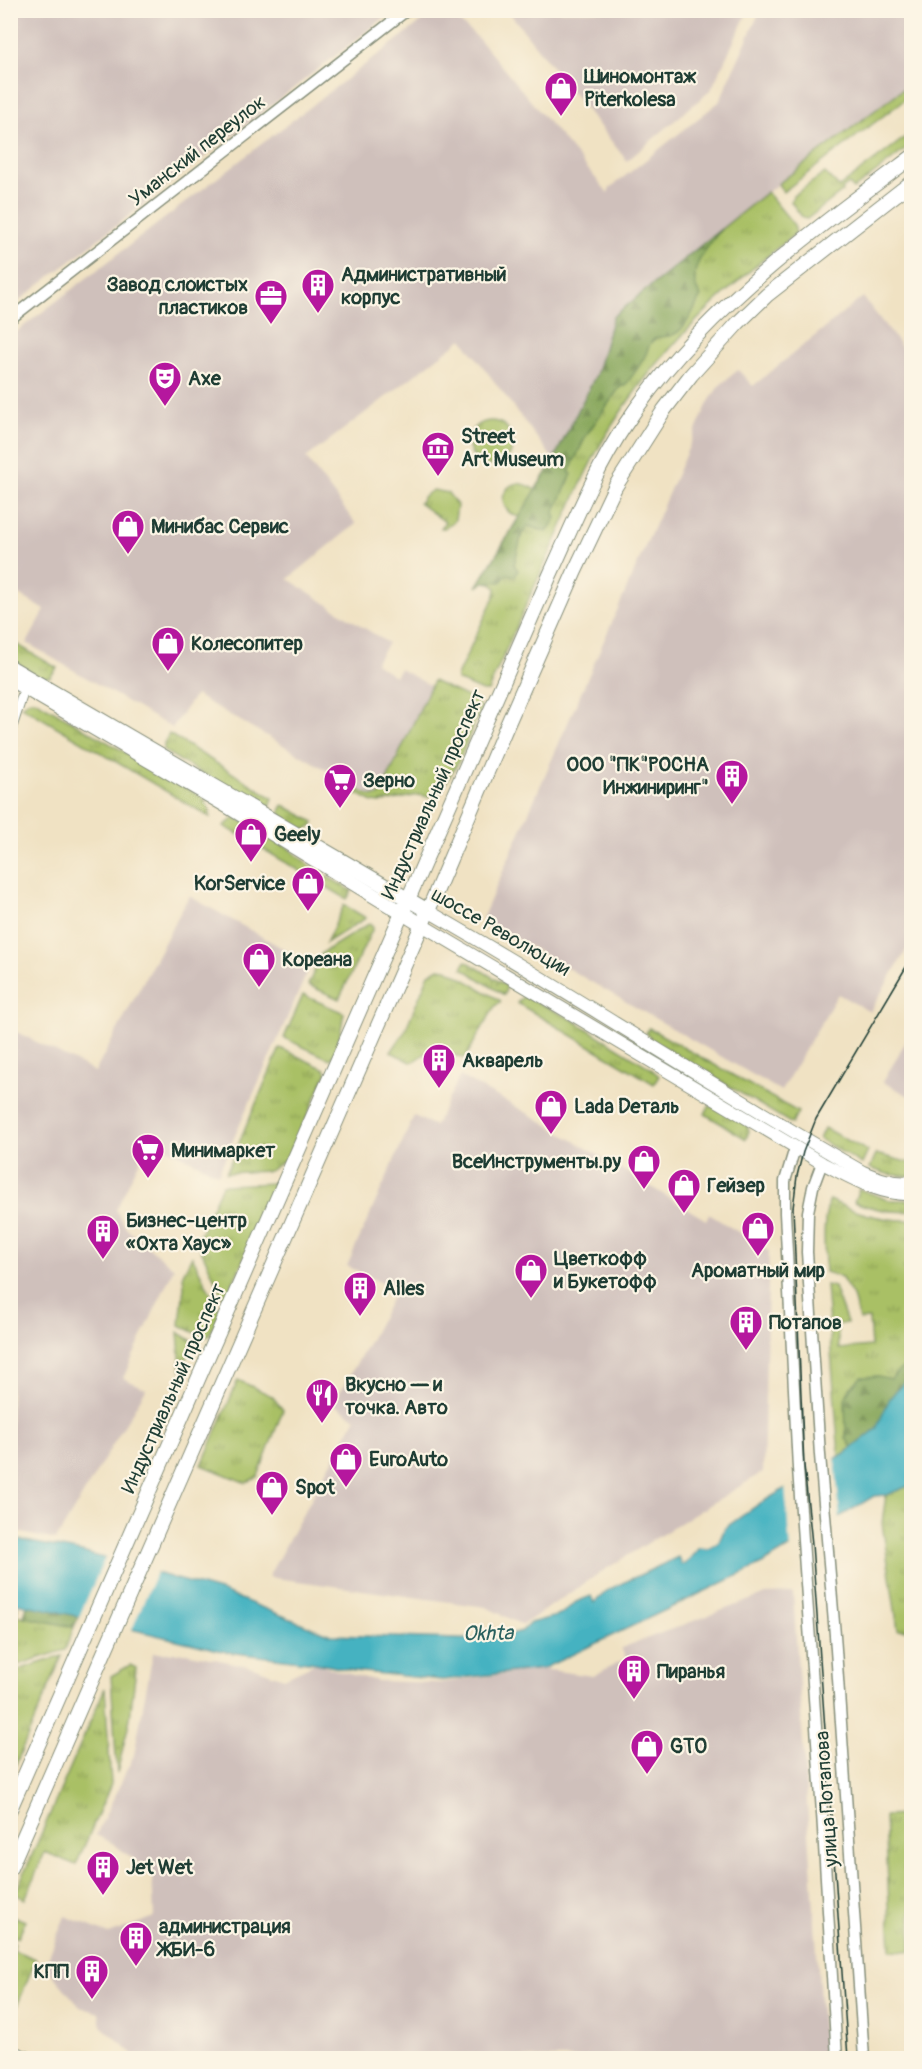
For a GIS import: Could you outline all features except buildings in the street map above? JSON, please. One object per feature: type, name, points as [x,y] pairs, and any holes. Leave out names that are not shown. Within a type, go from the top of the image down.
[{"type":"main road","name":"Индустриальный проспект","points":[[91,1625],[578,512],[601,466],[624,426],[665,371],[731,301],[809,235],[912,157]]},
{"type":"main road","name":"Индустриальный проспект","points":[[114,1632],[422,925],[476,795],[575,571],[615,487],[647,434],[691,375],[738,323],[767,295],[912,182]]},
{"type":"main road","name":"шоссе Революции","points":[[10,667],[27,683],[357,884],[402,914],[795,1148],[876,1189],[912,1194]]},
{"type":"main road","name":"шоссе Революции","points":[[10,679],[27,683],[408,899],[585,1004],[647,1045],[863,1172],[879,1179],[900,1183],[912,1182]]},
{"type":"main road","points":[[795,1148],[813,1144],[822,1163]]},
{"type":"main road","points":[[129,1537],[151,1545]]},
{"type":"main road","points":[[10,1809],[91,1625],[114,1632],[10,1868]]},
{"type":"main road","points":[[10,2051],[29,2058]]},
{"type":"street","name":"Уманский переулок","points":[[10,319],[407,10]]},
{"type":"street","points":[[10,733],[27,683]]},
{"type":"street","name":"улица Потапова","points":[[795,1148],[784,1191],[803,1551],[837,2058]]},
{"type":"street","name":"улица Потапова","points":[[822,1163],[813,1187],[808,1212],[807,1252],[864,2058]]},
{"type":"shaded area","points":[[11,10],[393,10],[393,11],[11,307]]},
{"type":"shaded area","points":[[435,11],[447,11],[477,37],[608,193],[610,188],[719,102],[760,11],[911,11],[911,83],[773,188],[613,317],[597,373],[553,459],[462,339],[306,458],[356,524],[288,579],[388,643],[375,663],[395,676],[400,669],[431,686],[380,796],[374,797],[195,695],[172,728],[27,643],[45,610],[11,590],[11,336]]},
{"type":"shaded area","points":[[508,11],[748,11],[711,90],[627,161]]},
{"type":"shaded area","points":[[863,297],[911,359],[912,884],[908,890],[911,892],[911,942],[870,1012],[838,994],[781,1091],[482,919],[708,403],[719,386],[738,370],[753,386]]},
{"type":"shaded area","points":[[189,896],[311,964],[218,1174],[150,1139],[116,1210],[126,1228],[174,1268],[123,1378],[146,1389],[56,1540],[11,1531],[11,1029],[95,1072]]},
{"type":"shaded area","points":[[911,1032],[911,1097],[883,1082]]},
{"type":"shaded area","points":[[460,1076],[538,1119],[706,1220],[709,1214],[769,1251],[763,1472],[606,1569],[522,1625],[486,1607],[268,1577],[356,1418],[333,1404],[396,1290],[347,1266],[414,1116],[435,1126]]},
{"type":"shaded area","points":[[793,1593],[824,2058],[138,2058],[101,2026],[99,2013],[80,2007],[45,1966],[65,1916],[109,1934],[154,1917],[152,1873],[112,1843],[96,1835],[134,1755],[153,1653],[186,1653],[253,1667],[284,1678],[316,1663],[378,1681],[438,1683],[542,1669],[593,1676],[626,1658],[621,1648],[766,1594]]},
{"type":"green space","points":[[911,83],[911,95],[783,192],[778,184]]},
{"type":"green space","points":[[911,133],[911,145],[854,189],[849,184],[807,219],[803,218],[791,202],[793,196],[825,173],[839,187]]},
{"type":"green space","points":[[767,192],[794,225],[796,233],[719,299],[650,372],[603,440],[488,691],[482,691],[457,680],[495,595],[496,588],[491,583],[484,582],[477,587],[519,517],[510,513],[505,506],[503,499],[505,492],[516,484],[535,490],[551,465],[597,373],[613,317]]},
{"type":"green space","points":[[721,229],[699,261],[695,278],[696,287],[701,296],[689,319],[676,333],[658,337],[652,341],[644,358],[625,386],[620,387],[587,434],[569,472],[572,474],[554,513],[556,518],[547,532],[528,526],[522,534],[514,565],[518,570],[515,576],[507,574],[501,582],[484,582],[477,587],[551,465],[597,373],[613,317]]},
{"type":"green space","points":[[491,421],[506,428],[513,443],[506,458],[491,465],[476,458],[469,443],[476,428]]},
{"type":"green space","points":[[433,490],[448,493],[457,505],[455,520],[445,528],[441,528],[445,522],[419,503]]},
{"type":"green space","points":[[16,644],[57,668],[50,677],[41,678],[11,660],[11,653]]},
{"type":"green space","points":[[433,681],[476,701],[481,708],[458,763],[438,795],[429,797],[418,795],[380,803],[373,802],[350,790],[349,783],[368,795],[380,795]]},
{"type":"green space","points":[[30,700],[35,700],[202,797],[209,808],[210,817],[21,706]]},
{"type":"green space","points":[[169,734],[273,798],[270,806],[265,811],[164,751],[164,743]]},
{"type":"green space","points":[[283,805],[314,822],[313,826],[303,830],[283,822],[280,811]]},
{"type":"green space","points":[[233,819],[238,819],[286,846],[311,867],[352,891],[347,899],[224,826]]},
{"type":"green space","points":[[344,905],[366,918],[326,943]]},
{"type":"green space","points":[[370,923],[373,928],[339,999],[308,985],[322,953]]},
{"type":"green space","points":[[466,961],[507,986],[504,995],[462,968]]},
{"type":"green space","points":[[439,968],[447,969],[501,1001],[495,1006],[465,1058],[437,1049],[411,1062],[391,1052],[404,1033],[429,974]]},
{"type":"green space","points":[[303,995],[344,1013],[333,1058],[329,1059],[284,1038]]},
{"type":"green space","points":[[524,996],[573,1020],[649,1067],[659,1076],[654,1084],[517,1003]]},
{"type":"green space","points":[[649,1028],[798,1112],[792,1124],[652,1040],[646,1033]]},
{"type":"green space","points":[[280,1048],[327,1072],[288,1158],[269,1171],[226,1173]]},
{"type":"green space","points":[[709,1106],[743,1122],[749,1131],[746,1139],[705,1114]]},
{"type":"green space","points":[[824,1128],[868,1151],[862,1164],[819,1139]]},
{"type":"green space","points":[[876,1154],[911,1163],[911,1177],[887,1174],[870,1168]]},
{"type":"green space","points":[[277,1183],[225,1301],[197,1241],[222,1185]]},
{"type":"green space","points":[[859,1189],[889,1200],[911,1200],[911,1211],[882,1210],[854,1202]]},
{"type":"green space","points":[[830,1200],[869,1215],[911,1220],[911,1374],[906,1378],[876,1429],[839,1457],[826,1285],[834,1287],[847,1323],[837,1325],[839,1349],[871,1346],[869,1319],[859,1320],[853,1296],[841,1277],[825,1272],[824,1226]]},
{"type":"green space","points":[[192,1256],[220,1312],[209,1336],[203,1337],[180,1325],[183,1274]]},
{"type":"green space","points":[[178,1332],[194,1342],[181,1371]]},
{"type":"green space","points":[[911,1361],[911,1374],[906,1378],[876,1429],[852,1448],[846,1438],[845,1399],[850,1388],[861,1377],[878,1376],[891,1379]]},
{"type":"green space","points":[[238,1380],[272,1396],[283,1410],[258,1476],[246,1483],[202,1465]]},
{"type":"green space","points":[[911,1485],[911,1630],[898,1630],[882,1523],[886,1495]]},
{"type":"green space","points":[[27,1605],[79,1616],[74,1627],[24,1617]]},
{"type":"green space","points":[[10,1606],[18,1607],[16,1615],[74,1627],[65,1650],[11,1667]]},
{"type":"green space","points":[[62,1656],[15,1766],[11,1764],[11,1675],[21,1669]]},
{"type":"green space","points":[[130,1665],[136,1668],[130,1718],[117,1773],[111,1676]]},
{"type":"green space","points":[[105,1688],[111,1784],[76,1865],[45,1852],[25,1899],[15,1894]]},
{"type":"green space","points":[[911,1815],[911,1951],[891,1950],[885,1816]]},
{"type":"green space","points":[[10,1915],[25,1921],[18,1938],[11,1935]]},
{"type":"green space","points":[[11,1941],[15,1943],[13,1950],[36,1959],[14,2013],[11,2011]]},
{"type":"water","points":[[911,1374],[911,1485],[886,1495],[874,1496],[764,1563],[542,1669],[442,1680],[354,1671],[316,1663],[227,1652],[11,1602],[10,1538],[82,1552],[223,1592],[331,1635],[488,1640],[522,1631],[530,1623],[560,1615],[576,1602],[591,1596],[594,1603],[608,1590],[678,1557],[681,1564],[685,1564],[699,1548],[709,1549],[719,1542],[725,1528],[759,1504],[847,1452],[876,1429],[890,1398]]},
{"type":"pier","points":[[835,1455],[840,1520],[790,1551],[785,1485]]},
{"type":"pier","points":[[106,1556],[157,1570],[131,1632],[78,1619]]},
{"type":"tram line","points":[[848,2058],[812,1544],[804,1465],[793,1208],[803,1152],[816,1119],[912,957]]},
{"type":"place","name":"Шиномонтаж Piterkolesa","points":[[561,117]]},
{"type":"place","name":"Административный корпус","points":[[318,314]]},
{"type":"place","name":"Завод слоистых пластиков","points":[[271,325]]},
{"type":"place","name":"Ахе","points":[[165,407]]},
{"type":"place","name":"Street Art Museum","points":[[438,477]]},
{"type":"place","name":"Минибас Сервис","points":[[128,555]]},
{"type":"place","name":"Колесопитер","points":[[168,672]]},
{"type":"place","name":"ООО \"ПК\"РОСНА Инжиниринг\"","points":[[732,805]]},
{"type":"place","name":"Зерно","points":[[340,809]]},
{"type":"place","name":"Geely","points":[[251,863]]},
{"type":"place","name":"KorService","points":[[308,912]]},
{"type":"place","name":"Кореана","points":[[259,988]]},
{"type":"place","name":"Акварель","points":[[439,1089]]},
{"type":"place","name":"Lada Dеталь","points":[[551,1135]]},
{"type":"place","name":"Минимаркет","points":[[148,1179]]},
{"type":"place","name":"ВсеИнструменты.ру","points":[[644,1190]]},
{"type":"place","name":"Гейзер","points":[[684,1214]]},
{"type":"place","name":"Ароматный мир","points":[[758,1257]]},
{"type":"place","name":"Бизнес-центр «Охта Хаус»","points":[[103,1260]]},
{"type":"place","name":"Цветкофф и Букетофф","points":[[531,1299]]},
{"type":"place","name":"Alles","points":[[360,1317]]},
{"type":"place","name":"Потапов","points":[[746,1351]]},
{"type":"place","name":"Вкусно — и точка. Авто","points":[[322,1424]]},
{"type":"place","name":"EuroAuto","points":[[346,1488]]},
{"type":"place","name":"Spot","points":[[272,1516]]},
{"type":"place","name":"Пиранья","points":[[634,1700]]},
{"type":"place","name":"GTO","points":[[647,1775]]},
{"type":"place","name":"Jet Wet","points":[[103,1896]]},
{"type":"place","name":"администрация ЖБИ-6","points":[[136,1967]]},
{"type":"place","name":"КПП","points":[[92,2000]]},
{"type":"water label","name":"Okhta","points":[[488,1633]]}]
